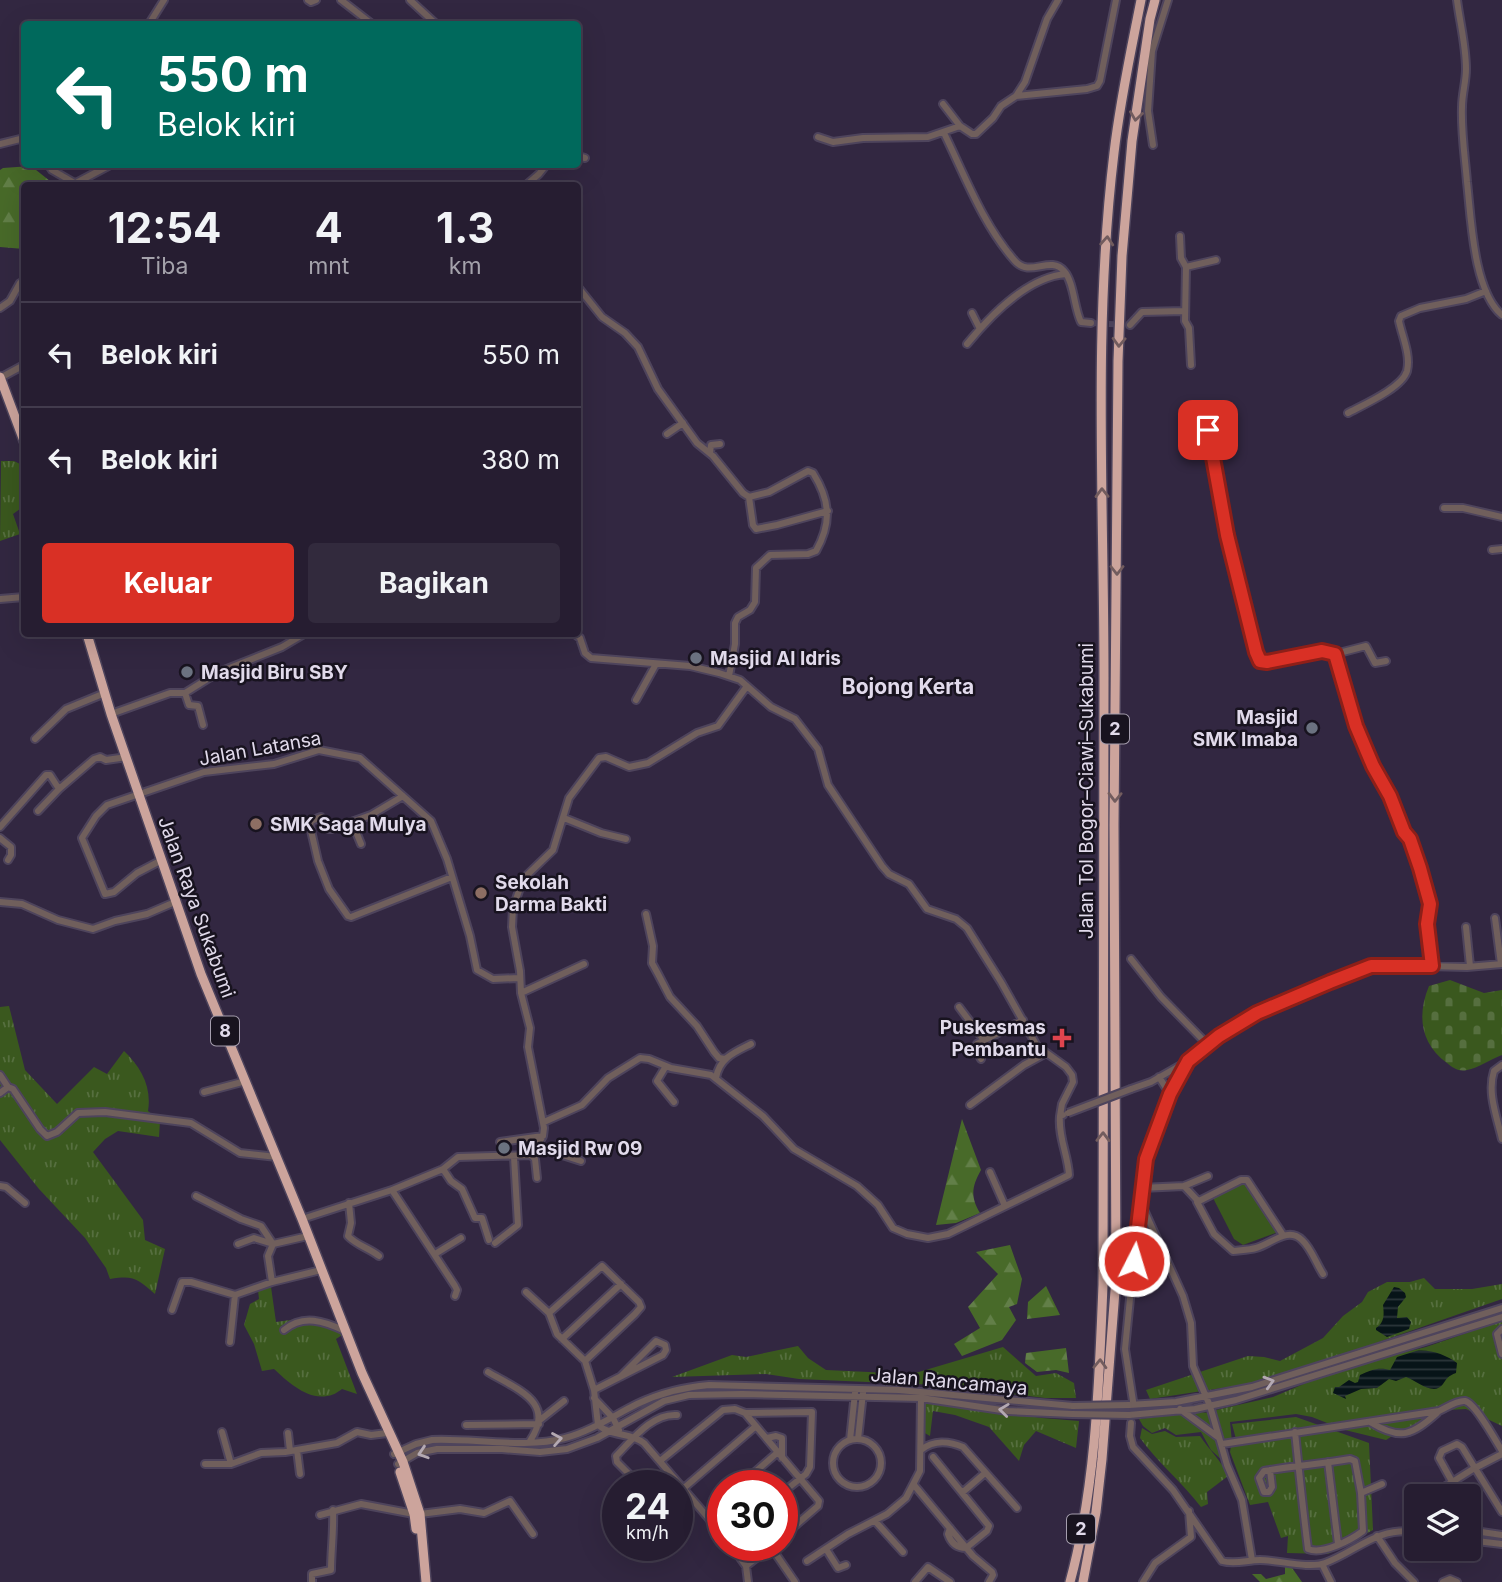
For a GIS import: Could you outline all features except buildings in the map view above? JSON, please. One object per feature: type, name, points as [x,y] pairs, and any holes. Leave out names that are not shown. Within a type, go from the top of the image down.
[{"type":"highway","name":"Jalan Tol Bogor–Ciawi–Sukabumi","points":[[1070,1582],[1089,1475],[1099,1384],[1104,1285],[1101,372],[1114,155],[1141,0]]},
{"type":"highway","name":"Jalan Tol Bogor–Ciawi–Sukabumi","points":[[1083,1582],[1102,1459],[1116,1278],[1114,825],[1121,269],[1132,141],[1155,0]]},
{"type":"highway","points":[[0,377],[21,430]]},
{"type":"highway","name":"Jalan Raya Sukabumi","points":[[88,637],[160,861],[201,974],[399,1458],[417,1514],[424,1582]]},
{"type":"highway","name":"Jalan Raya Sukabumi","points":[[383,1420],[399,1458]]},
{"type":"street","points":[[151,21],[164,0]]},
{"type":"street","points":[[308,0],[316,0]]},
{"type":"street","points":[[341,0],[368,21]]},
{"type":"street","points":[[410,0],[433,21]]},
{"type":"street","points":[[943,104],[960,125],[973,135],[976,134],[1001,106],[1016,96],[1029,73],[1047,19],[1058,0]]},
{"type":"street","points":[[1016,96],[1082,90],[1097,86],[1116,0]]},
{"type":"street","points":[[1153,145],[1148,111],[1152,51],[1168,0]]},
{"type":"street","points":[[1457,0],[1466,68],[1462,126],[1468,207],[1486,290],[1502,315]]},
{"type":"street","points":[[818,137],[833,142],[863,138],[928,137],[960,125]]},
{"type":"street","points":[[944,133],[998,239],[1022,267],[1030,269],[1058,266],[1066,274],[1081,322],[1091,323]]},
{"type":"street","points":[[0,144],[21,139]]},
{"type":"street","points":[[51,168],[73,182]]},
{"type":"street","points":[[80,182],[105,168]]},
{"type":"street","points":[[530,182],[544,168]]},
{"type":"street","points":[[1180,236],[1181,258],[1186,267],[1185,311],[1191,365]]},
{"type":"street","points":[[1186,267],[1216,260]]},
{"type":"street","points":[[967,344],[998,310],[1028,288],[1050,276],[1066,274]]},
{"type":"street","points":[[0,308],[10,300],[20,283]]},
{"type":"street","points":[[1348,413],[1384,394],[1405,376],[1408,360],[1399,321],[1401,316],[1410,311],[1466,299],[1486,290]]},
{"type":"street","points":[[581,291],[602,317],[629,337],[641,350],[656,386],[697,443],[710,453],[737,486],[749,496],[753,525],[756,529],[828,511]]},
{"type":"street","points":[[1130,325],[1142,312],[1185,311]]},
{"type":"street","points":[[972,313],[980,329]]},
{"type":"street","points":[[0,377],[21,366]]},
{"type":"street","points":[[667,434],[683,423]]},
{"type":"street","points":[[1208,430],[1227,535],[1260,661],[1267,662],[1322,651],[1335,654],[1366,646],[1375,663],[1386,660]]},
{"type":"street","points":[[710,453],[711,445],[720,444]]},
{"type":"street","points":[[729,676],[738,617],[750,610],[755,602],[755,568],[770,555],[808,554],[816,551],[828,511],[820,485],[813,473],[808,471],[769,492],[749,496]]},
{"type":"street","points":[[1444,508],[1463,508],[1502,517]]},
{"type":"street","points":[[1492,550],[1502,550]]},
{"type":"street","points":[[0,599],[21,597]]},
{"type":"street","points":[[111,714],[170,693],[185,693],[217,673],[282,647],[299,637]]},
{"type":"street","points":[[544,1122],[582,1105],[608,1078],[638,1059],[649,1059],[716,1078],[763,1116],[793,1149],[859,1187],[878,1205],[892,1226],[914,1236],[936,1238],[1069,1175],[1068,1159],[1059,1127],[1062,1104],[1073,1078],[1066,1067],[1037,1046],[978,943],[964,924],[929,910],[908,884],[882,866],[828,785],[819,751],[803,728],[793,718],[771,707],[747,685],[729,676],[696,667],[591,658],[585,653],[580,637]]},
{"type":"street","points":[[1335,654],[1356,726],[1404,832],[1410,839],[1420,868],[1430,904],[1427,924],[1432,966]]},
{"type":"street","points":[[636,700],[656,664]]},
{"type":"street","points":[[532,1152],[543,1136],[544,1122],[528,1047],[530,1028],[520,993],[512,927],[513,908],[523,879],[553,850],[569,798],[599,758],[606,757],[629,767],[652,761],[696,733],[720,725],[747,685]]},
{"type":"street","points":[[35,739],[66,709],[105,693]]},
{"type":"street","points":[[185,693],[189,705],[198,706],[203,725]]},
{"type":"street","name":"Jalan Latansa","points":[[160,861],[137,873],[114,892],[105,894],[82,842],[84,834],[101,810],[113,802],[212,770],[274,764],[323,749],[360,758],[431,821],[443,846],[477,971],[493,979],[519,978]]},
{"type":"street","points":[[38,811],[94,759],[127,757]]},
{"type":"street","points":[[0,827],[46,775],[50,775],[59,789]]},
{"type":"street","points":[[403,796],[371,815],[330,829],[323,818],[311,821],[309,824],[318,861],[329,889],[349,916],[452,877]]},
{"type":"street","points":[[564,818],[601,833],[626,839]]},
{"type":"street","points":[[352,822],[361,844]]},
{"type":"street","points":[[0,838],[11,847],[8,860]]},
{"type":"street","points":[[0,902],[22,904],[58,920],[93,929],[147,914],[175,902]]},
{"type":"street","points":[[646,914],[653,946],[652,963],[670,997],[697,1026],[719,1058],[725,1059]]},
{"type":"street","points":[[1060,1116],[1159,1077],[1188,1061],[1207,1044],[1264,1009],[1366,968],[1387,965],[1502,964],[1495,918]]},
{"type":"street","points":[[1466,927],[1469,966]]},
{"type":"street","points":[[1131,959],[1161,996],[1207,1044]]},
{"type":"street","points":[[520,993],[584,964]]},
{"type":"street","points":[[960,1007],[983,1039]]},
{"type":"street","points":[[981,1059],[976,1048],[983,1039],[1023,1020]]},
{"type":"street","points":[[716,1078],[717,1070],[725,1059],[751,1044]]},
{"type":"street","points":[[970,1105],[1024,1065],[1046,1053]]},
{"type":"street","points":[[1131,1403],[1125,1349],[1141,1188],[1146,1159],[1170,1094],[1188,1061]]},
{"type":"street","points":[[1502,1065],[1493,1071],[1491,1086],[1502,1139]]},
{"type":"street","points":[[666,1066],[657,1081],[674,1102]]},
{"type":"street","points":[[0,1075],[47,1136],[57,1132],[78,1113],[105,1112],[191,1123],[240,1153],[277,1157]]},
{"type":"street","points":[[1159,1077],[1170,1094]]},
{"type":"street","points":[[204,1092],[246,1081]]},
{"type":"street","points":[[0,1093],[8,1087]]},
{"type":"street","points":[[500,1142],[543,1136]]},
{"type":"street","points":[[532,1152],[537,1178]]},
{"type":"street","points":[[302,1219],[393,1190],[443,1169],[458,1157],[514,1157],[532,1152],[553,1152],[581,1161]]},
{"type":"street","points":[[443,1169],[451,1181],[462,1189],[475,1217],[481,1218],[492,1242],[518,1225],[514,1157]]},
{"type":"street","points":[[990,1172],[1005,1206]]},
{"type":"street","points":[[1141,1188],[1184,1186],[1208,1176]]},
{"type":"street","points":[[1198,1201],[1241,1180],[1247,1180],[1283,1235]]},
{"type":"street","points":[[0,1186],[6,1187],[25,1203]]},
{"type":"street","points":[[1184,1186],[1198,1201],[1214,1234],[1233,1251],[1258,1248],[1283,1235],[1293,1235],[1302,1239],[1323,1274]]},
{"type":"street","points":[[393,1190],[457,1290],[455,1296]]},
{"type":"street","points":[[196,1196],[261,1226],[273,1244]]},
{"type":"street","points":[[1140,1201],[1190,1317],[1193,1366],[1207,1397],[1229,1470],[1244,1508],[1252,1560]]},
{"type":"street","points":[[349,1203],[351,1223],[348,1236],[379,1256]]},
{"type":"street","points":[[238,1244],[254,1238],[273,1244],[308,1236]]},
{"type":"street","points":[[435,1254],[461,1238]]},
{"type":"street","points":[[272,1282],[268,1256],[273,1244]]},
{"type":"street","points":[[549,1313],[600,1266],[639,1302],[641,1307],[585,1360]]},
{"type":"street","points":[[172,1310],[178,1289],[184,1281],[235,1295],[272,1282],[321,1270]]},
{"type":"street","points":[[562,1339],[621,1284]]},
{"type":"street","points":[[526,1292],[549,1313],[555,1331],[585,1360],[594,1390],[598,1425],[609,1432],[635,1437],[668,1470]]},
{"type":"street","points":[[230,1342],[235,1295]]},
{"type":"street","name":"Jalan Rancamaya","points":[[399,1458],[437,1449],[559,1451],[609,1432],[664,1401],[689,1395],[945,1393],[1073,1406],[1176,1402],[1227,1393],[1282,1378],[1502,1308]]},
{"type":"street","name":"Jalan Rancamaya","points":[[399,1458],[432,1440],[562,1439],[598,1425],[654,1397],[689,1387],[731,1385],[859,1393],[921,1398],[1008,1411],[1130,1419],[1230,1402],[1502,1317]]},
{"type":"street","points":[[284,1330],[304,1319],[345,1331]]},
{"type":"street","points":[[1502,1329],[1497,1334],[1502,1354]]},
{"type":"street","points":[[594,1390],[620,1377],[663,1355],[666,1351],[665,1345],[656,1341],[620,1377]]},
{"type":"street","points":[[488,1372],[531,1400],[537,1407],[540,1422]]},
{"type":"street","points":[[854,1440],[859,1393]]},
{"type":"street","points":[[1227,1393],[1230,1402]]},
{"type":"street","points":[[594,1398],[613,1418],[621,1435]]},
{"type":"street","points":[[807,1561],[902,1503],[920,1471],[921,1398]]},
{"type":"street","points":[[530,1441],[540,1422],[564,1401]]},
{"type":"street","points":[[1369,1422],[1389,1432],[1404,1434],[1415,1430],[1439,1411],[1460,1401],[1470,1403],[1502,1452],[1473,1469],[1452,1483],[1439,1459],[1442,1451],[1455,1444],[1460,1445],[1473,1469],[1502,1512]]},
{"type":"street","points":[[1176,1402],[1181,1411],[1220,1441],[1439,1411]]},
{"type":"street","points":[[660,1461],[719,1412],[735,1409],[745,1413],[812,1412],[810,1467],[806,1474],[799,1478]]},
{"type":"street","points":[[745,1413],[819,1503],[798,1522]]},
{"type":"street","points":[[627,1470],[616,1458],[635,1437],[660,1417],[677,1415]]},
{"type":"street","points":[[1130,1419],[1133,1447],[1173,1490],[1222,1561],[1322,1564],[1377,1536],[1404,1530]]},
{"type":"street","points":[[466,1425],[488,1427],[540,1422]]},
{"type":"street","points":[[693,1481],[756,1426]]},
{"type":"street","points":[[222,1432],[231,1464]]},
{"type":"street","points":[[205,1464],[231,1464],[254,1454],[294,1451],[337,1443],[357,1432],[371,1435],[387,1433]]},
{"type":"street","points":[[1270,1470],[1299,1468],[1350,1459],[1355,1461],[1361,1493],[1363,1531],[1317,1551],[1308,1549],[1299,1468],[1295,1432]]},
{"type":"street","points":[[288,1433],[300,1474]]},
{"type":"street","points":[[760,1470],[780,1455],[782,1438],[767,1438]]},
{"type":"street","points":[[854,1440],[872,1444],[881,1464],[871,1484],[856,1488],[842,1483],[833,1470],[834,1455],[838,1448],[854,1440]]},
{"type":"street","points":[[921,1450],[934,1443],[960,1445],[1017,1508]]},
{"type":"street","points":[[933,1457],[989,1526],[987,1531],[966,1548]]},
{"type":"street","points":[[1328,1462],[1338,1544]]},
{"type":"street","points":[[963,1492],[985,1473]]},
{"type":"street","points":[[1361,1493],[1381,1484]]},
{"type":"street","points":[[914,1485],[966,1548],[992,1572],[993,1577],[989,1582]]},
{"type":"street","points":[[693,1499],[706,1514]]},
{"type":"street","points":[[320,1515],[361,1504],[417,1514],[460,1509],[484,1513],[510,1501],[533,1534]]},
{"type":"street","points":[[303,1578],[312,1580],[312,1574],[331,1570],[333,1510]]},
{"type":"street","points":[[1143,1582],[1150,1569],[1191,1537],[1189,1511]]},
{"type":"street","points":[[875,1521],[903,1552]]},
{"type":"street","points":[[1481,1532],[1502,1535]]},
{"type":"street","points":[[1377,1536],[1395,1563],[1414,1582]]},
{"type":"street","points":[[1481,1542],[1502,1544]]},
{"type":"street","points":[[826,1549],[838,1568],[846,1565]]},
{"type":"street","points":[[742,1561],[751,1581]]},
{"type":"street","points":[[746,1566],[752,1561]]},
{"type":"street","points":[[782,1561],[795,1582]]},
{"type":"street","points":[[1322,1564],[1331,1582]]},
{"type":"street","points":[[913,1580],[928,1567],[950,1582]]},
{"type":"street","points":[[1443,1582],[1450,1579],[1457,1582]]},
{"type":"green space","points":[[34,168],[51,182],[21,182],[21,249],[0,247],[0,170]]},
{"type":"green space","points":[[1,461],[14,461],[21,464],[21,508],[13,514],[20,534],[0,541]]},
{"type":"green space","points":[[1450,980],[1484,993],[1502,990],[1502,1055],[1467,1070],[1454,1068],[1438,1055],[1431,1047],[1423,1028],[1423,1007],[1429,986]]},
{"type":"green space","points":[[9,1006],[25,1070],[57,1104],[94,1067],[107,1074],[124,1051],[144,1078],[148,1111],[160,1121],[159,1137],[118,1131],[105,1139],[93,1152],[143,1220],[145,1240],[165,1249],[155,1294],[135,1279],[110,1279],[106,1268],[85,1238],[39,1189],[0,1140],[0,1007]]},
{"type":"green space","points":[[962,1119],[981,1170],[973,1191],[980,1213],[956,1223],[936,1225]]},
{"type":"green space","points":[[1245,1181],[1281,1231],[1243,1245],[1234,1239],[1212,1196]]},
{"type":"green space","points":[[1010,1245],[1022,1279],[1017,1304],[1009,1307],[1016,1320],[1002,1340],[962,1356],[954,1344],[980,1328],[968,1307],[998,1274],[976,1252]]},
{"type":"green space","points":[[1424,1278],[1435,1289],[1472,1289],[1502,1284],[1502,1299],[1333,1358],[1248,1384],[1150,1399],[1146,1390],[1248,1356],[1280,1361],[1323,1338],[1343,1316],[1362,1302],[1368,1292],[1387,1282],[1410,1282]]},
{"type":"green space","points":[[1046,1286],[1060,1315],[1027,1319],[1028,1302]]},
{"type":"green space","points":[[271,1287],[276,1322],[304,1318],[342,1335],[336,1339],[357,1394],[342,1389],[329,1396],[312,1395],[298,1388],[274,1369],[262,1371],[254,1344],[244,1325],[250,1304],[259,1299],[258,1290]]},
{"type":"green space","points":[[1502,1321],[1502,1426],[1466,1409],[1430,1411],[1410,1436],[1397,1433],[1386,1440],[1296,1414],[1230,1422],[1232,1442],[1225,1442],[1216,1410],[1273,1397],[1344,1367],[1426,1347]]},
{"type":"green space","points":[[798,1346],[808,1358],[826,1370],[912,1374],[1003,1347],[1036,1376],[1056,1373],[1074,1383],[1076,1398],[1045,1398],[938,1385],[799,1379],[766,1374],[672,1377],[732,1355],[746,1357]]},
{"type":"green space","points":[[1066,1348],[1069,1373],[1056,1370],[1037,1372],[1025,1363],[1026,1353]]},
{"type":"green space","points":[[924,1402],[1079,1421],[1076,1448],[1036,1431],[1024,1445],[1019,1461],[989,1427],[955,1415],[933,1411],[930,1436],[923,1432]]},
{"type":"green space","points":[[1190,1411],[1209,1413],[1225,1463],[1211,1450],[1201,1432],[1176,1435],[1165,1428],[1152,1433],[1139,1419]]},
{"type":"green space","points":[[1296,1417],[1369,1443],[1373,1530],[1328,1554],[1287,1553],[1288,1536],[1281,1538],[1268,1502],[1250,1505],[1230,1452],[1231,1446],[1237,1443],[1232,1424]]},
{"type":"green space","points":[[1142,1428],[1152,1434],[1165,1431],[1176,1437],[1200,1436],[1228,1476],[1207,1492],[1208,1504],[1201,1507],[1154,1456],[1140,1438]]},
{"type":"green space","points":[[1285,1564],[1290,1565],[1302,1582],[1260,1582],[1252,1574],[1261,1574],[1266,1579],[1285,1574]]},
{"type":"shaded area","points":[[1394,1287],[1405,1293],[1406,1297],[1398,1307],[1397,1318],[1407,1317],[1411,1322],[1409,1329],[1387,1337],[1376,1328],[1384,1315],[1383,1305]]},
{"type":"shaded area","points":[[1416,1351],[1448,1357],[1457,1363],[1456,1373],[1435,1389],[1406,1377],[1396,1381],[1389,1379],[1377,1388],[1361,1389],[1345,1396],[1346,1399],[1333,1393],[1335,1387],[1349,1380],[1358,1382],[1360,1375],[1378,1369],[1390,1370],[1397,1357]]},
{"type":"tunnel","points":[[1091,323],[1130,325]]},
{"type":"place","name":"Masjid Al Idris","points":[[696,658]]},
{"type":"place","name":"Masjid Biru SBY","points":[[187,672]]},
{"type":"place","name":"Masjid SMK Imaba","points":[[1312,728]]},
{"type":"place","name":"SMK Saga Mulya","points":[[256,824]]},
{"type":"place","name":"Sekolah Darma Bakti","points":[[481,893]]},
{"type":"place","name":"Puskesmas Pembantu","points":[[1062,1038]]},
{"type":"place","name":"Masjid Rw 09","points":[[504,1148]]},
{"type":"district","name":"Bojong Kerta","points":[[908,687]]},
{"type":"route","points":[[1134,1261],[1146,1159],[1170,1094],[1188,1061],[1207,1044],[1257,1013],[1371,966],[1432,966],[1427,924],[1430,904],[1420,868],[1410,839],[1404,832],[1353,719],[1335,654],[1322,651],[1263,662],[1256,652],[1227,535],[1208,430]]}]
